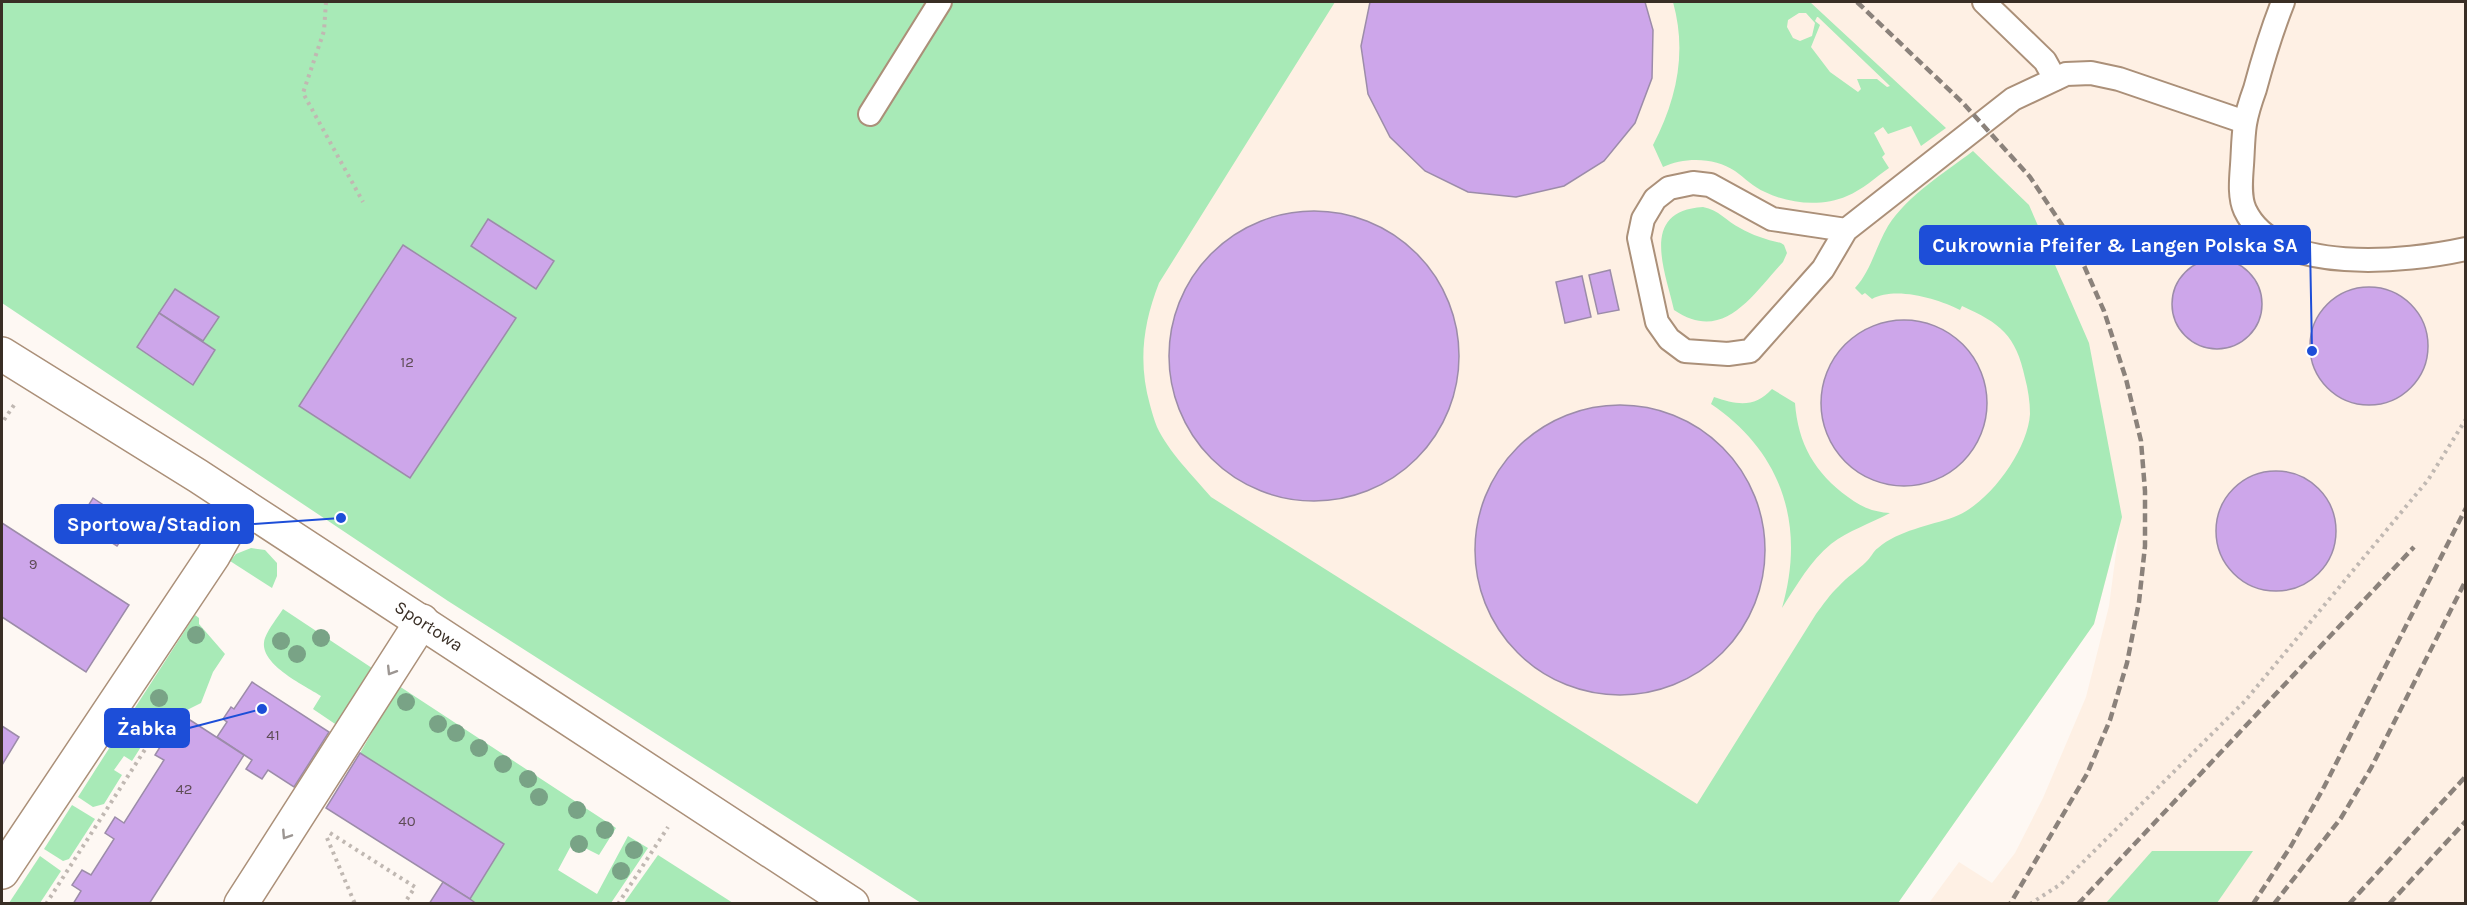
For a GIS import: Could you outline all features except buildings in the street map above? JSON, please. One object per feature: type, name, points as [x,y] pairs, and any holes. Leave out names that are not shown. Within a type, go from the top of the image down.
[{"type":"street","name":"Sportowa","points":[[2,354],[422,621],[852,903]]},
{"type":"street","points":[[2,870],[213,556],[242,505]]},
{"type":"street","points":[[241,903],[422,621]]},
{"type":"lane","points":[[870,114],[940,2]]},
{"type":"lane","points":[[1984,2],[2045,61],[2055,79]]},
{"type":"lane","points":[[2283,2],[2268,40],[2245,122],[2241,184],[2244,208],[2256,228],[2276,243],[2302,251],[2350,260],[2430,257],[2466,249]]},
{"type":"lane","points":[[1846,230],[1772,219],[1710,185],[1693,183],[1669,188],[1656,199],[1643,219],[1639,238],[1657,322],[1669,339],[1685,351],[1728,354],[1750,351],[1823,269],[1846,230],[2013,99],[2066,74],[2091,73],[2119,79],[2245,122]]},
{"type":"path","points":[[326,2],[324,31],[303,93],[363,202]]},
{"type":"path","points":[[4,420],[15,403]]},
{"type":"path","points":[[2030,903],[2061,884],[2245,701],[2428,480],[2466,419]]},
{"type":"path","points":[[46,903],[153,737],[109,712]]},
{"type":"path","points":[[618,903],[688,796]]},
{"type":"path","points":[[355,903],[324,829],[415,887],[404,903]]},
{"type":"shaded area","points":[[985,2],[2465,2],[2465,903],[1929,903],[1959,862],[1992,883],[2015,853],[2043,798],[2086,697],[2109,606],[2119,530],[2094,624],[1898,903],[1710,903],[800,314]]},
{"type":"green space","points":[[2,2],[1335,2],[1159,283],[1149,313],[1143,358],[1146,389],[1157,427],[1174,454],[1211,497],[1697,804],[1816,614],[1833,592],[1886,542],[1905,533],[1954,517],[1980,501],[2004,475],[2022,444],[2030,414],[2028,391],[2017,351],[2004,332],[1987,318],[1962,306],[1960,310],[1929,298],[1905,294],[1882,295],[1872,299],[1865,293],[1862,295],[1855,288],[1865,274],[1888,226],[1896,215],[1927,185],[1973,151],[2029,205],[2089,343],[2122,517],[2094,624],[1898,903],[921,903],[448,601],[2,303]]},
{"type":"green space","points":[[1673,2],[1810,2],[1946,128],[1921,146],[1911,126],[1888,134],[1883,127],[1874,133],[1885,154],[1882,157],[1889,168],[1853,193],[1827,202],[1806,203],[1774,196],[1757,188],[1727,166],[1709,161],[1680,161],[1663,167],[1653,145],[1674,93],[1679,57],[1677,21]],"holes":[[[1799,13],[1806,13],[1815,23],[1812,36],[1800,41],[1793,38],[1787,27],[1788,20]],[[1818,17],[1890,86],[1887,87],[1877,79],[1857,79],[1861,89],[1858,92],[1830,72],[1811,47],[1820,25],[1815,21]]]},
{"type":"green space","points":[[1703,207],[1714,211],[1750,233],[1781,243],[1787,253],[1783,262],[1748,301],[1736,311],[1722,318],[1708,321],[1692,319],[1674,310],[1662,261],[1661,245],[1663,231],[1670,219],[1683,211]]},
{"type":"green space","points":[[1772,389],[1795,403],[1804,444],[1826,478],[1858,504],[1890,513],[1852,531],[1823,551],[1782,608],[1789,577],[1791,548],[1789,520],[1782,493],[1771,468],[1755,444],[1735,423],[1711,404],[1714,397],[1730,402],[1752,402]]},
{"type":"green space","points":[[251,548],[265,550],[277,563],[277,576],[272,588],[230,561],[236,554]]},
{"type":"green space","points":[[283,609],[378,672],[344,730],[313,709],[321,696],[283,672],[268,656],[264,647],[265,638]]},
{"type":"green space","points":[[195,615],[199,618],[199,624],[225,654],[213,672],[201,703],[153,727],[150,731],[129,717]]},
{"type":"green space","points":[[399,686],[616,828],[599,855],[573,842],[558,870],[597,894],[628,836],[648,848],[611,903],[477,903],[470,899],[504,844],[360,753]]},
{"type":"green space","points":[[124,725],[146,739],[132,761],[124,756],[114,770],[122,775],[104,804],[93,807],[78,797]]},
{"type":"green space","points":[[72,805],[95,819],[69,859],[63,861],[44,849]]},
{"type":"green space","points":[[2152,851],[2253,851],[2217,903],[2106,903]]},
{"type":"green space","points":[[658,855],[733,903],[624,903]]},
{"type":"green space","points":[[40,856],[61,871],[40,903],[9,903]]},
{"type":"railway","points":[[1857,2],[1962,102],[2030,177],[2074,243],[2104,311],[2126,379],[2141,441],[2145,491],[2145,546],[2139,602],[2127,663],[2110,720],[2087,774],[2010,904]]},
{"type":"railway","points":[[2253,904],[2291,846],[2324,787],[2466,508]]},
{"type":"railway","points":[[2078,904],[2414,547]]},
{"type":"railway","points":[[2274,904],[2341,818],[2371,768],[2466,580]]},
{"type":"railway","points":[[2349,904],[2466,776]]},
{"type":"railway","points":[[2389,904],[2466,821]]},
{"type":"place","name":"Cukrownia Pfeifer & Langen Polska SA","points":[[2312,351]]},
{"type":"place","name":"Sportowa/Stadion","points":[[341,518]]},
{"type":"place","name":"Żabka","points":[[262,709]]}]
